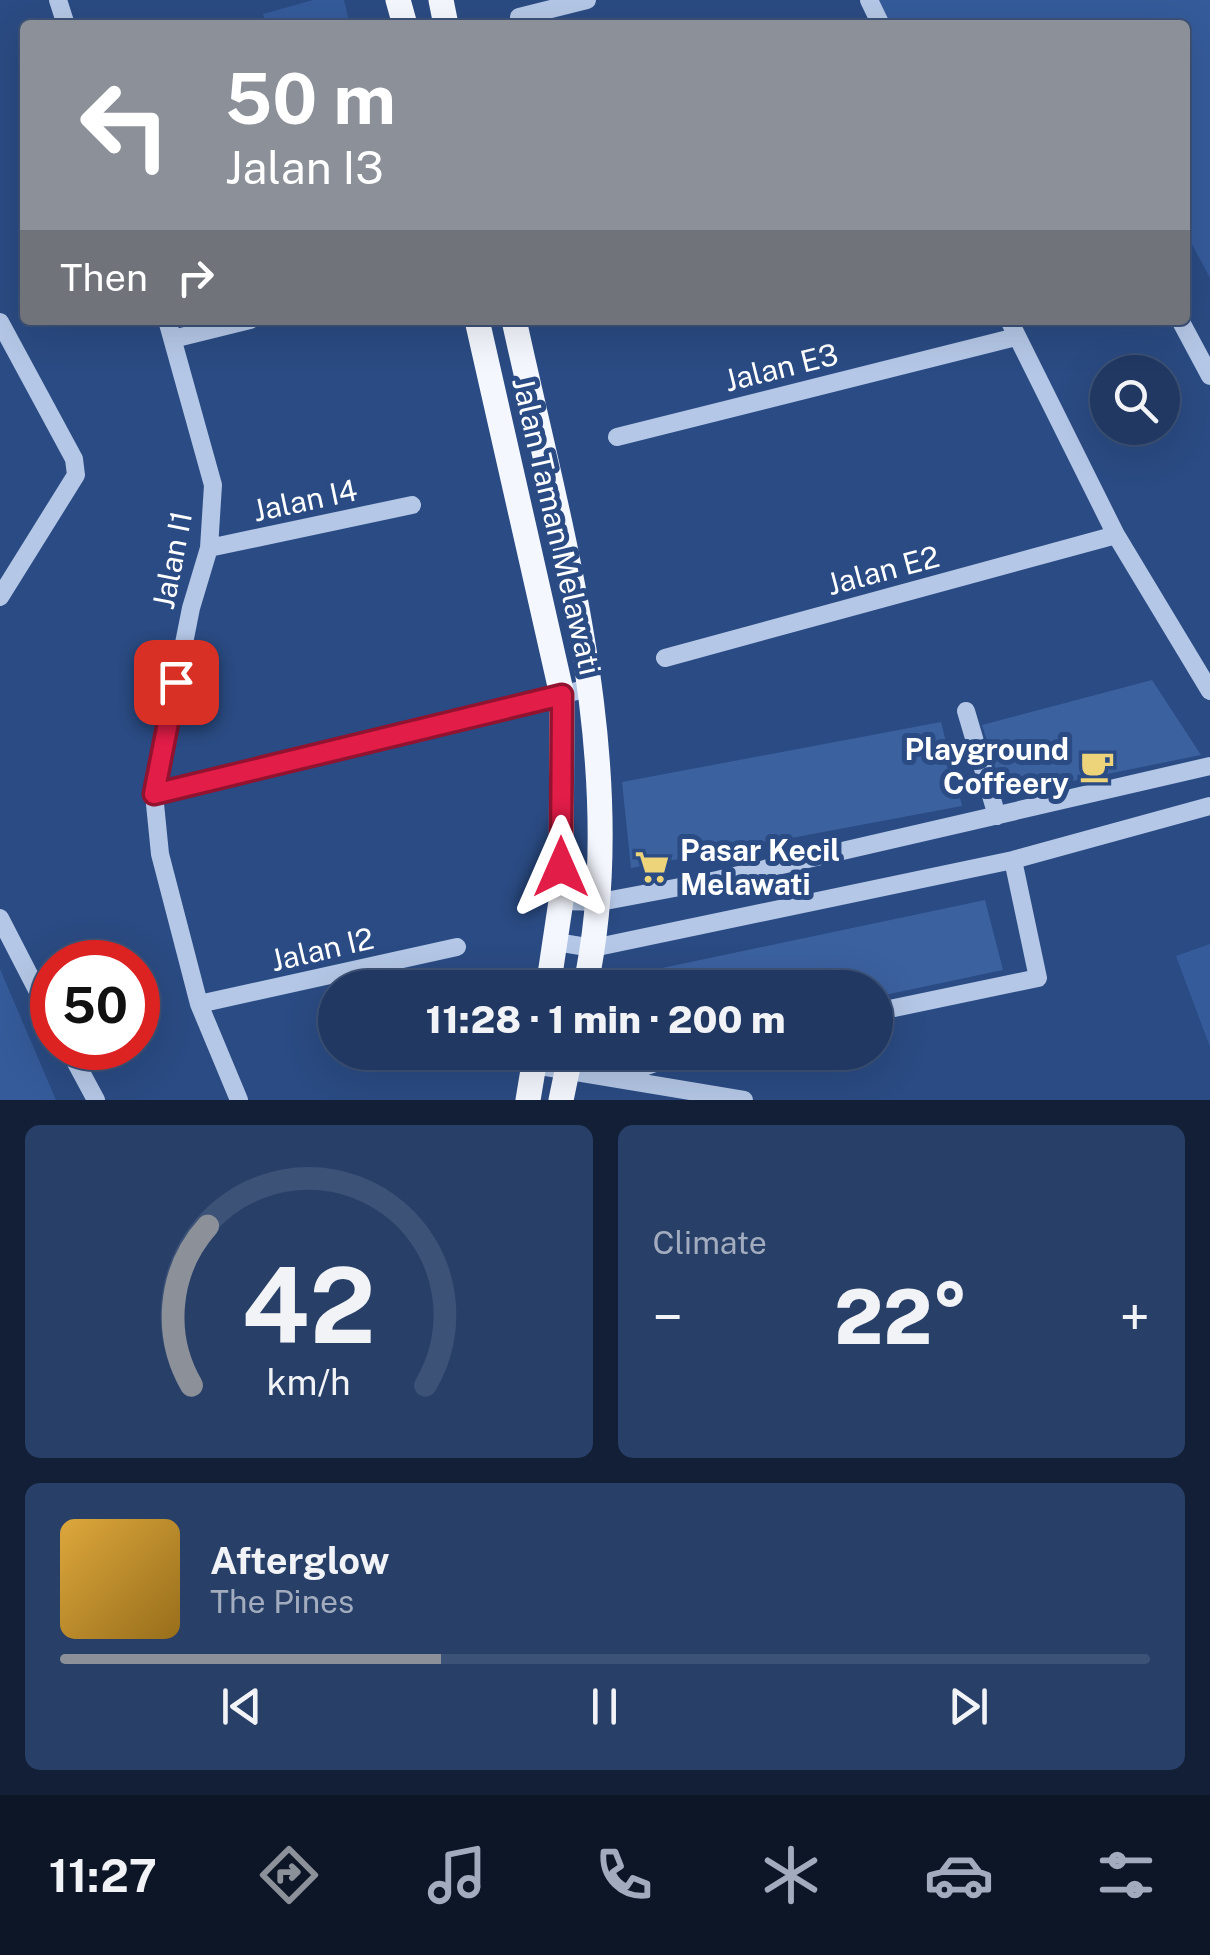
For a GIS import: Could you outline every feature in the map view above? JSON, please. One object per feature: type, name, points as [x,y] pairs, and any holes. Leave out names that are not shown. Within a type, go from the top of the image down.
[{"type":"main road","name":"Jalan Taman Melawati","points":[[478,325],[562,695],[561,901],[551,970]]},
{"type":"main road","name":"Jalan Taman Melawati","points":[[515,325],[585,644],[600,902],[589,970]]},
{"type":"main road","points":[[535,1070],[535,1099]]},
{"type":"main road","points":[[561,1100],[567,1070]]},
{"type":"street","points":[[519,17],[586,0]]},
{"type":"street","points":[[0,322],[74,459],[76,475],[0,596]]},
{"type":"street","name":"Jalan I1","points":[[169,325],[213,485],[209,548],[191,608],[154,794],[160,854],[199,1004],[239,1100]]},
{"type":"street","points":[[173,338],[229,325]]},
{"type":"street","points":[[1183,325],[1210,376]]},
{"type":"street","points":[[1012,328],[1116,535],[1210,691]]},
{"type":"street","name":"Jalan E3","points":[[617,437],[1012,328]]},
{"type":"street","name":"Jalan I4","points":[[209,548],[412,506]]},
{"type":"street","name":"Jalan E2","points":[[665,658],[1116,535]]},
{"type":"street","points":[[154,794],[589,688]]},
{"type":"street","points":[[966,711],[998,816]]},
{"type":"street","points":[[561,901],[600,902],[1210,766]]},
{"type":"street","points":[[556,942],[594,948],[1013,860],[1210,806]]},
{"type":"street","points":[[893,1008],[1038,978],[1013,860]]},
{"type":"street","points":[[0,918],[30,976]]},
{"type":"street","name":"Jalan I2","points":[[199,1004],[457,947]]},
{"type":"street","points":[[80,1070],[96,1100]]},
{"type":"street","points":[[590,1070],[613,1078],[744,1100]]},
{"type":"street","points":[[613,1078],[635,1070]]},
{"type":"shaded area","points":[[313,0],[344,0],[349,20],[265,20],[263,14]]},
{"type":"shaded area","points":[[871,0],[1210,0],[1210,278],[1190,240],[1190,20],[881,20]]},
{"type":"shaded area","points":[[1210,944],[1210,1047],[1176,956]]},
{"type":"shaded area","points":[[0,969],[30,1039],[30,1070],[43,1070],[56,1100],[0,1100]]},
{"type":"building","points":[[1152,680],[1201,755],[1004,795],[982,725]]},
{"type":"building","points":[[941,722],[962,806],[631,868],[622,782]]},
{"type":"building","points":[[985,900],[1003,970],[893,993],[893,970],[653,970]]},
{"type":"place","name":"Playground Coffeery","points":[[1097,766]]},
{"type":"place","name":"Pasar Kecil Melawati","points":[[652,867]]},
{"type":"route","points":[[176,682],[154,794],[562,695],[561,867]]}]
